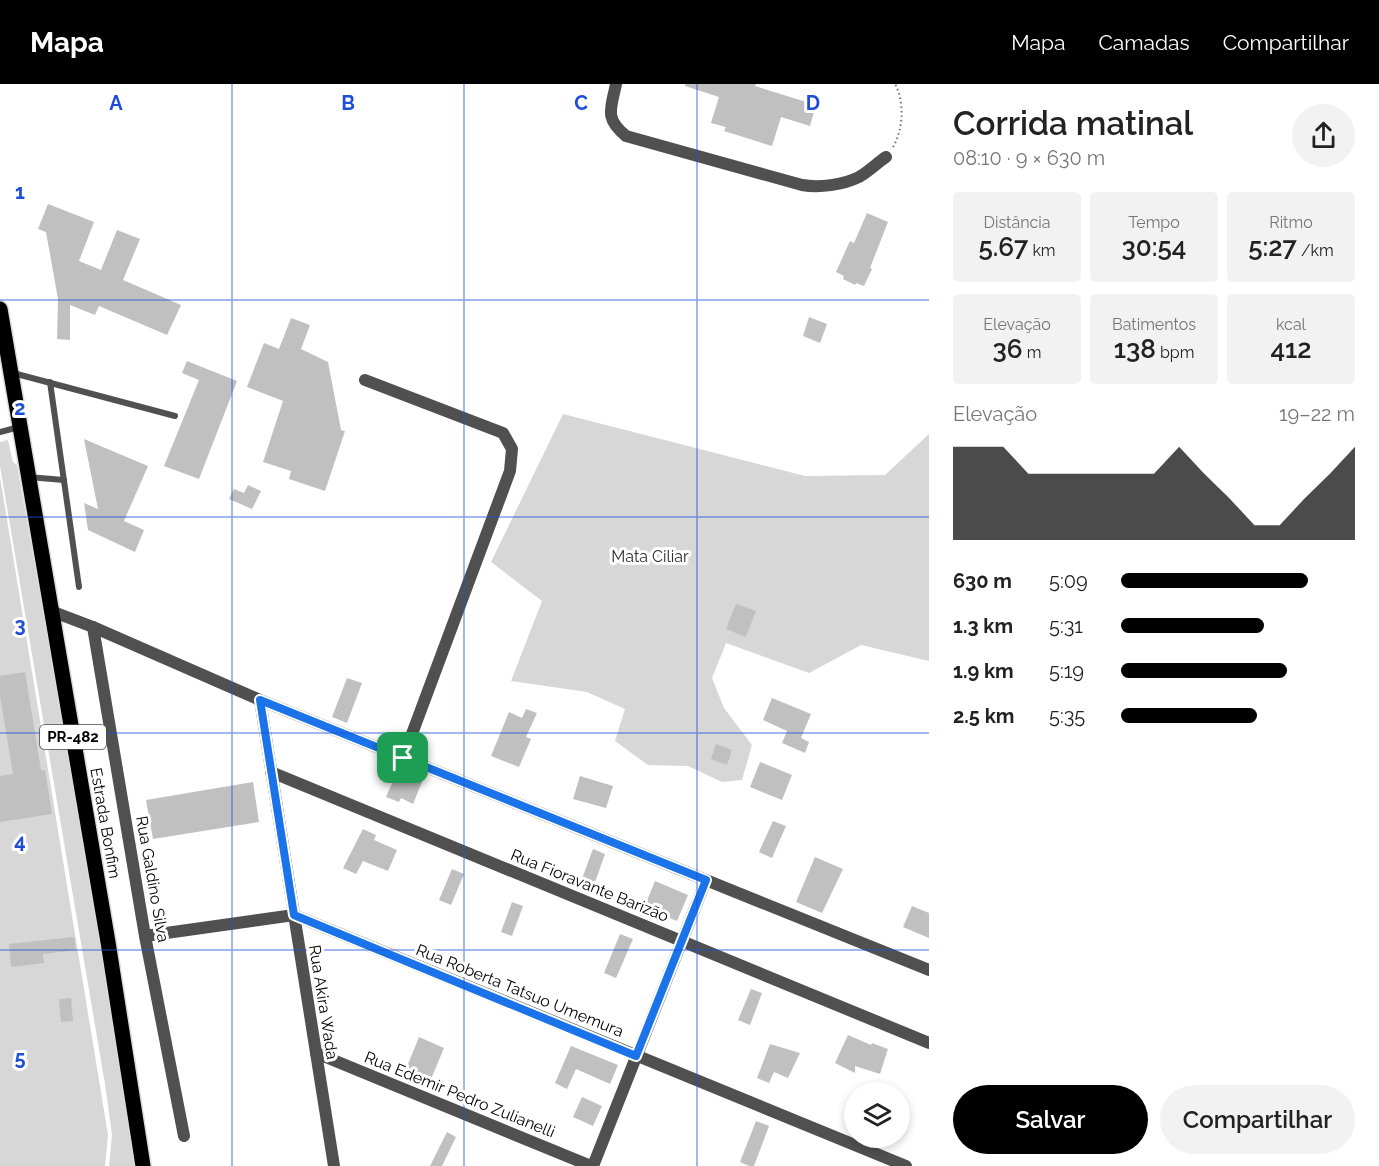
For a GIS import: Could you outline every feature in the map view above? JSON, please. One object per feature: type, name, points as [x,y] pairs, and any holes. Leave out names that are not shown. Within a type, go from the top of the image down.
[{"type":"main road","name":"Estrada Bonfim","points":[[0,309],[5,373],[19,427],[28,477],[108,942],[143,1166]]},
{"type":"street","points":[[616,84],[610,113],[614,126],[626,136],[802,185],[814,187],[852,180],[886,157]]},
{"type":"street","points":[[365,380],[503,433],[512,449],[510,471],[403,758]]},
{"type":"street","points":[[51,610],[260,700],[929,970]]},
{"type":"street","name":"Rua Galdino Silva","points":[[93,627],[145,936],[184,1136]]},
{"type":"street","name":"Rua Akira Wada","points":[[260,700],[334,1166]]},
{"type":"street","name":"Rua Fioravante Barizão","points":[[271,772],[929,1043]]},
{"type":"street","points":[[592,1166],[706,880]]},
{"type":"street","points":[[145,936],[294,915]]},
{"type":"street","name":"Rua Roberta Tatsuo Umemura","points":[[294,915],[906,1166]]},
{"type":"street","name":"Rua Edemir Pedro Zulianelli","points":[[316,1053],[592,1166]]},
{"type":"lane","points":[[5,373],[50,382],[175,416]]},
{"type":"lane","points":[[50,382],[79,587]]},
{"type":"lane","points":[[0,432],[19,427]]},
{"type":"lane","points":[[28,477],[64,480]]},
{"type":"path","points":[[886,157],[895,144],[900,126],[901,102],[895,84]]},
{"type":"green space","name":"Mata Ciliar","points":[[563,414],[805,476],[885,475],[929,434],[929,661],[861,645],[809,673],[726,643],[712,678],[724,708],[752,745],[742,780],[722,782],[688,766],[648,765],[615,741],[625,709],[587,692],[511,681],[542,601],[491,562]]},
{"type":"green space","points":[[8,440],[13,462],[17,465],[112,1000],[136,1166],[109,1166],[112,1135],[105,1084],[0,466],[0,442]]},
{"type":"green space","points":[[0,477],[108,1135],[105,1166],[0,1166]]},
{"type":"building","points":[[685,84],[756,84],[755,86],[816,105],[810,126],[781,117],[772,146],[724,131],[726,127],[711,123],[719,97],[685,86]]},
{"type":"building","points":[[48,204],[94,222],[79,261],[101,270],[117,230],[140,239],[123,280],[181,305],[167,335],[99,306],[95,315],[70,305],[70,340],[57,339],[58,299],[46,232],[38,229]]},
{"type":"building","points":[[867,213],[888,222],[864,286],[856,283],[855,285],[843,279],[844,276],[836,272],[850,241],[854,243]]},
{"type":"building","points":[[809,317],[827,324],[820,343],[803,336]]},
{"type":"building","points":[[291,318],[310,325],[301,349],[328,362],[341,430],[345,431],[325,491],[289,479],[291,471],[263,462],[283,401],[247,387],[264,343],[279,349]]},
{"type":"building","points":[[187,361],[237,381],[199,479],[164,466],[199,380],[182,373]]},
{"type":"building","points":[[84,439],[148,466],[124,521],[144,530],[135,552],[88,530],[84,503],[98,509]]},
{"type":"building","points":[[248,485],[261,491],[252,509],[229,499],[234,489],[244,493]]},
{"type":"building","points":[[736,604],[756,611],[746,637],[726,629]]},
{"type":"building","points":[[25,672],[41,770],[45,770],[52,814],[0,822],[0,776],[13,774],[0,696],[0,676]]},
{"type":"building","points":[[347,678],[362,683],[347,723],[332,717]]},
{"type":"building","points":[[772,698],[811,714],[801,738],[809,742],[805,753],[782,743],[787,731],[763,720]]},
{"type":"building","points":[[526,709],[537,713],[526,737],[531,739],[519,767],[491,756],[509,712],[522,718]]},
{"type":"building","points":[[716,744],[732,750],[727,765],[711,759]]},
{"type":"building","points":[[760,762],[792,775],[782,800],[750,787]]},
{"type":"building","points":[[399,767],[424,777],[413,804],[401,798],[399,802],[386,797]]},
{"type":"building","points":[[580,776],[613,786],[606,808],[573,799]]},
{"type":"building","points":[[253,782],[259,822],[153,839],[146,800]]},
{"type":"building","points":[[773,821],[786,826],[772,858],[759,852]]},
{"type":"building","points":[[363,829],[376,835],[374,840],[397,850],[388,871],[363,861],[356,874],[343,868]]},
{"type":"building","points":[[593,849],[605,854],[593,888],[580,884]]},
{"type":"building","points":[[815,857],[843,869],[822,913],[796,902]]},
{"type":"building","points":[[452,869],[464,874],[451,905],[439,900]]},
{"type":"building","points":[[655,881],[688,895],[677,921],[662,915],[664,911],[646,903]]},
{"type":"building","points":[[512,902],[523,906],[512,936],[501,932]]},
{"type":"building","points":[[912,906],[929,913],[929,938],[903,927]]},
{"type":"building","points":[[620,934],[633,939],[616,978],[604,973]]},
{"type":"building","points":[[74,937],[76,950],[43,954],[44,963],[11,967],[9,944]]},
{"type":"building","points":[[751,989],[762,993],[750,1025],[738,1020]]},
{"type":"building","points":[[71,998],[73,1021],[61,1022],[59,999]]},
{"type":"building","points":[[848,1035],[871,1045],[872,1043],[888,1049],[880,1074],[855,1066],[855,1073],[835,1063]]},
{"type":"building","points":[[419,1037],[444,1048],[429,1084],[404,1074]]},
{"type":"building","points":[[770,1044],[800,1053],[788,1078],[774,1072],[769,1083],[757,1078]]},
{"type":"building","points":[[571,1046],[618,1065],[610,1084],[576,1069],[567,1089],[555,1083]]},
{"type":"building","points":[[582,1097],[602,1106],[593,1126],[573,1117]]},
{"type":"building","points":[[756,1121],[769,1126],[754,1166],[749,1166],[740,1162]]},
{"type":"building","points":[[447,1132],[456,1137],[442,1166],[430,1166]]},
{"type":"route","points":[[260,700],[403,758],[706,880],[636,1056],[294,915],[260,700]]}]
